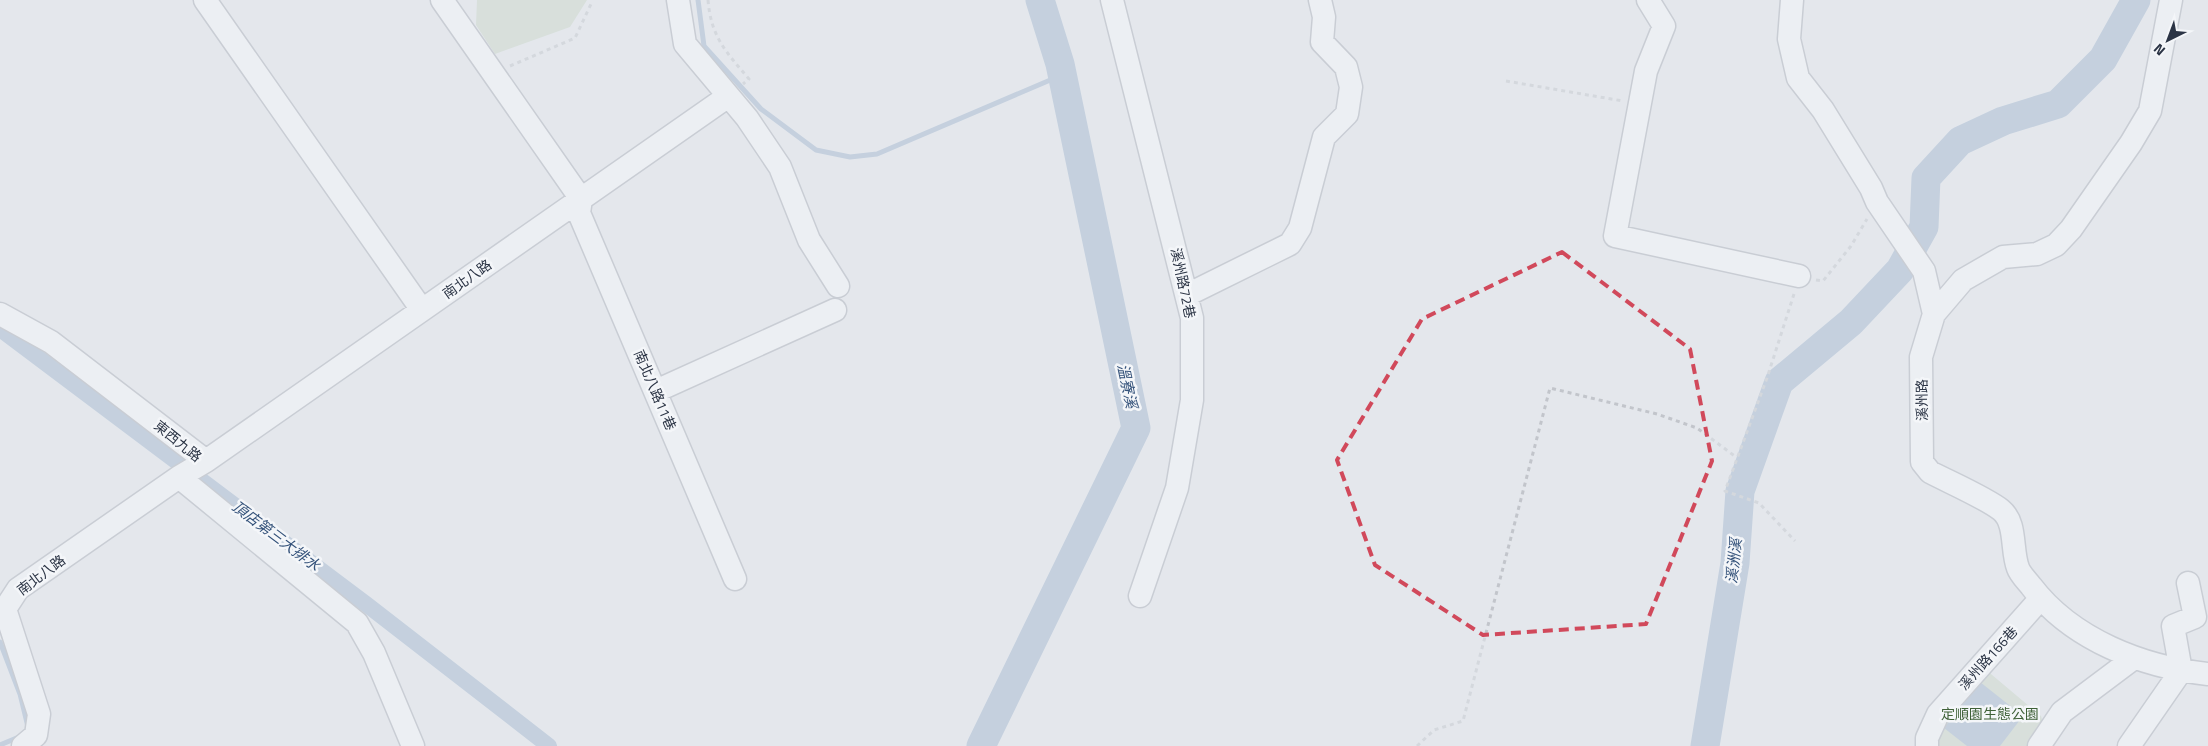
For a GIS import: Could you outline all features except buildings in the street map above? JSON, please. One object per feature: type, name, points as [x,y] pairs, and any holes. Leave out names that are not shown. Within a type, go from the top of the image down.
[{"type":"street","points":[[205,0],[422,310]]},
{"type":"street","points":[[442,0],[582,200]]},
{"type":"street","points":[[678,0],[685,44],[735,90],[747,118],[780,167],[810,240],[838,286]]},
{"type":"street","name":"溪州路72巷","points":[[1112,0],[1192,318],[1192,400],[1177,488],[1140,596]]},
{"type":"street","points":[[1187,295],[1290,244],[1300,228],[1324,137],[1347,114],[1351,87],[1346,67],[1322,42],[1324,17],[1320,0]]},
{"type":"street","points":[[1648,0],[1664,26],[1646,71],[1615,236],[1799,276]]},
{"type":"street","name":"溪州路","points":[[1792,0],[1789,39],[1798,78],[1823,110],[1878,202],[1924,271],[1934,314],[1921,357],[1922,462],[1930,472],[2002,511],[2010,522],[2018,569],[2049,608],[2098,642],[2134,658],[2181,671],[2208,674]]},
{"type":"street","points":[[1934,314],[1963,280],[2003,257],[2037,254],[2056,245],[2071,229],[2131,143],[2150,111],[2164,1]]},
{"type":"street","name":"南北八路","points":[[206,461],[582,200],[735,90]]},
{"type":"street","name":"南北八路11巷","points":[[582,200],[580,213],[735,579]]},
{"type":"street","points":[[656,391],[835,310]]},
{"type":"street","name":"東西九路","points":[[0,314],[51,342],[206,461],[179,478],[358,623],[374,653],[414,746]]},
{"type":"street","name":"南北八路","points":[[23,746],[36,735],[39,714],[3,613],[18,589],[179,478]]},
{"type":"street","points":[[2129,746],[2181,671],[2173,626],[2195,617],[2188,583]]},
{"type":"street","name":"溪州路166巷","points":[[1927,746],[1927,738],[1938,714],[2041,598]]},
{"type":"street","points":[[2039,746],[2062,712],[2134,658]]},
{"type":"path","points":[[708,0],[709,15],[721,47],[749,79],[735,90]]},
{"type":"path","points":[[493,74],[575,38],[591,4]]},
{"type":"path","points":[[1506,81],[1639,104]]},
{"type":"path","points":[[1796,541],[1759,503],[1725,491],[1736,457],[1767,378],[1799,276],[1823,281],[1851,246],[1878,202]]},
{"type":"path","points":[[1417,746],[1434,730],[1463,721],[1550,388],[1656,414],[1697,428],[1736,457]]},
{"type":"highlighted area","points":[[1562,252],[1690,349],[1712,461],[1646,624],[1483,635],[1375,565],[1337,460],[1422,319]]},
{"type":"green space","points":[[477,0],[587,0],[570,27],[495,54],[476,25]]},
{"type":"green space","name":"定順園生態公園","points":[[1985,669],[2041,716],[2043,723],[2030,746],[1933,746],[1932,736]]},
{"type":"water","points":[[1980,682],[2023,716],[2000,746],[1967,746],[1944,728]]},
{"type":"waterway","points":[[698,0],[704,46],[761,109],[816,150],[850,157],[877,154],[1062,75]]},
{"type":"waterway","name":"溫寮溪","points":[[981,746],[1136,428],[1060,64],[1040,0]]},
{"type":"waterway","name":"溪洲溪","points":[[1705,746],[1735,563],[1740,491],[1779,382],[1851,322],[1900,270],[1924,227],[1926,178],[1960,141],[2003,121],[2058,104],[2103,59],[2136,0]]},
{"type":"waterway","name":"頂店第三大排水","points":[[0,329],[366,604],[549,746]]},
{"type":"waterway","points":[[0,642],[20,694],[28,727]]},
{"type":"waterway","points":[[0,745],[19,737]]}]
